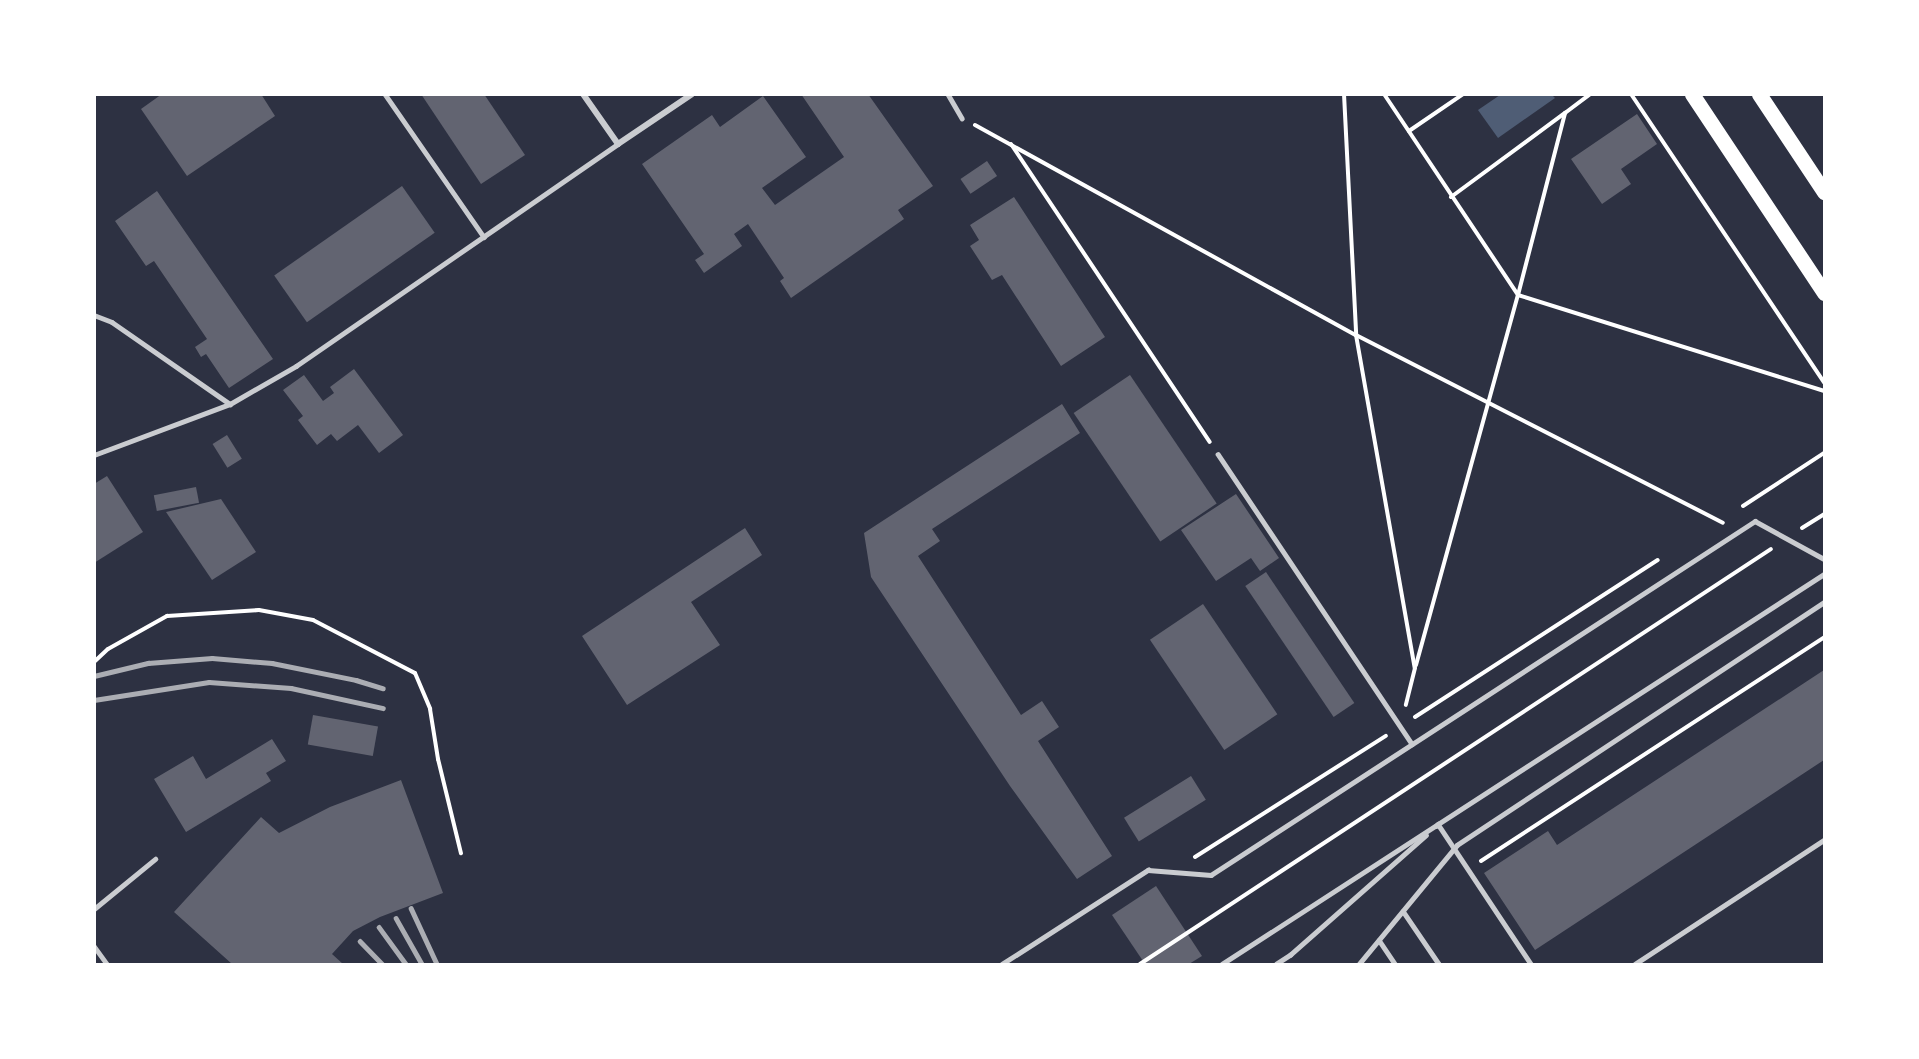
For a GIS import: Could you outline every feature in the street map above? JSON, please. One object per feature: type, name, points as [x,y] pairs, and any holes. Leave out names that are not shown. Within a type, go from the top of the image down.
[{"type":"main road","points":[[1692,94],[1824,293]]},
{"type":"main road","points":[[1759,94],[1824,192]]},
{"type":"street","points":[[583,94],[618,144],[692,94]]},
{"type":"lane","points":[[385,94],[484,237]]},
{"type":"lane","points":[[948,94],[962,118]]},
{"type":"lane","points":[[94,455],[230,404],[296,366],[618,144]]},
{"type":"lane","points":[[94,315],[112,322],[230,404]]},
{"type":"lane","points":[[1218,454],[1412,744]]},
{"type":"lane","points":[[1002,964],[1148,870],[1211,875],[1755,521],[1824,559]]},
{"type":"lane","points":[[1222,964],[1824,574]]},
{"type":"lane","points":[[1359,964],[1454,848],[1824,602]]},
{"type":"lane","points":[[1438,824],[1531,964]]},
{"type":"lane","points":[[1275,964],[1290,955],[1438,824]]},
{"type":"lane","points":[[1635,964],[1824,840]]},
{"type":"lane","points":[[94,909],[155,859]]},
{"type":"lane","points":[[1403,911],[1439,964]]},
{"type":"lane","points":[[1379,940],[1395,964]]},
{"type":"lane","points":[[94,946],[107,964]]},
{"type":"path","points":[[1344,94],[1356,335],[1415,668]]},
{"type":"path","points":[[1384,94],[1518,294],[1824,391]]},
{"type":"path","points":[[1408,131],[1463,94]]},
{"type":"path","points":[[1451,196],[1590,94]]},
{"type":"path","points":[[1631,94],[1824,382]]},
{"type":"path","points":[[1400,726],[1489,403],[1565,113]]},
{"type":"path","points":[[962,118],[1356,335],[1771,549]]},
{"type":"path","points":[[1010,144],[1218,454]]},
{"type":"path","points":[[1738,509],[1824,453]]},
{"type":"path","points":[[1140,964],[1824,514]]},
{"type":"path","points":[[1709,528],[1729,515]]},
{"type":"path","points":[[1171,872],[1659,560]]},
{"type":"path","points":[[94,662],[108,649],[168,616],[259,610],[313,621],[415,673],[430,709],[438,759],[461,853]]},
{"type":"path","points":[[1468,869],[1824,637]]},
{"type":"water","points":[[1500,95],[1552,95],[1555,98],[1498,138],[1478,110]]},
{"type":"building","points":[[162,94],[261,94],[275,116],[187,176],[141,109]]},
{"type":"building","points":[[421,94],[484,94],[525,155],[481,184]]},
{"type":"building","points":[[801,94],[868,94],[933,186],[898,210],[904,219],[791,298],[780,281],[784,278],[748,224],[734,234],[742,246],[704,273],[695,260],[704,254],[642,164],[712,115],[720,127],[763,96],[806,157],[762,188],[775,205],[844,157]]},
{"type":"building","points":[[1637,114],[1657,144],[1621,169],[1631,184],[1602,204],[1571,159]]},
{"type":"building","points":[[987,161],[997,176],[971,194],[960,179]]},
{"type":"building","points":[[402,186],[435,233],[307,322],[274,275]]},
{"type":"building","points":[[157,191],[273,359],[229,388],[206,354],[201,357],[195,347],[207,339],[154,261],[146,266],[115,221]]},
{"type":"building","points":[[1014,197],[1105,337],[1061,366],[1002,275],[992,280],[970,246],[979,240],[970,225]]},
{"type":"building","points":[[354,369],[403,435],[379,453],[358,425],[337,441],[331,434],[317,445],[298,420],[303,416],[283,390],[304,375],[323,401],[334,393],[330,387]]},
{"type":"building","points":[[1130,375],[1217,504],[1160,542],[1074,413]]},
{"type":"building","points":[[1062,404],[1080,433],[932,529],[940,541],[918,556],[1021,715],[1042,701],[1059,727],[1038,741],[1112,856],[1077,879],[1010,786],[871,577],[864,533]]},
{"type":"building","points":[[227,435],[242,459],[227,468],[213,444]]},
{"type":"building","points":[[107,476],[143,532],[94,563],[94,484]]},
{"type":"building","points":[[196,487],[199,503],[157,511],[154,495]]},
{"type":"building","points":[[1236,494],[1279,558],[1260,571],[1251,558],[1216,581],[1181,530]]},
{"type":"building","points":[[221,499],[256,552],[212,580],[166,512]]},
{"type":"building","points":[[745,528],[762,555],[691,602],[720,645],[627,705],[582,636]]},
{"type":"building","points":[[1266,572],[1354,703],[1334,717],[1245,586]]},
{"type":"building","points":[[1203,604],[1277,714],[1224,750],[1150,640]]},
{"type":"building","points":[[1824,670],[1824,760],[1535,950],[1484,873],[1548,831],[1557,845]]},
{"type":"building","points":[[313,715],[378,726],[373,756],[308,745]]},
{"type":"building","points":[[272,739],[286,761],[266,773],[271,781],[186,832],[154,779],[193,756],[206,779]]},
{"type":"building","points":[[1191,776],[1206,800],[1139,842],[1124,818]]},
{"type":"building","points":[[401,780],[443,893],[380,917],[353,931],[332,954],[343,964],[232,964],[174,912],[261,817],[279,833],[330,807]]},
{"type":"building","points":[[1156,886],[1202,956],[1189,964],[1145,964],[1112,915]]},
{"type":"railway","points":[[94,676],[148,663],[212,658],[272,663],[356,680],[383,688]]},
{"type":"railway","points":[[94,700],[209,682],[291,688],[383,708]]},
{"type":"railway","points":[[411,908],[437,964]]},
{"type":"railway","points":[[396,918],[422,964]]},
{"type":"railway","points":[[379,927],[406,964]]},
{"type":"railway","points":[[360,941],[382,964]]}]
